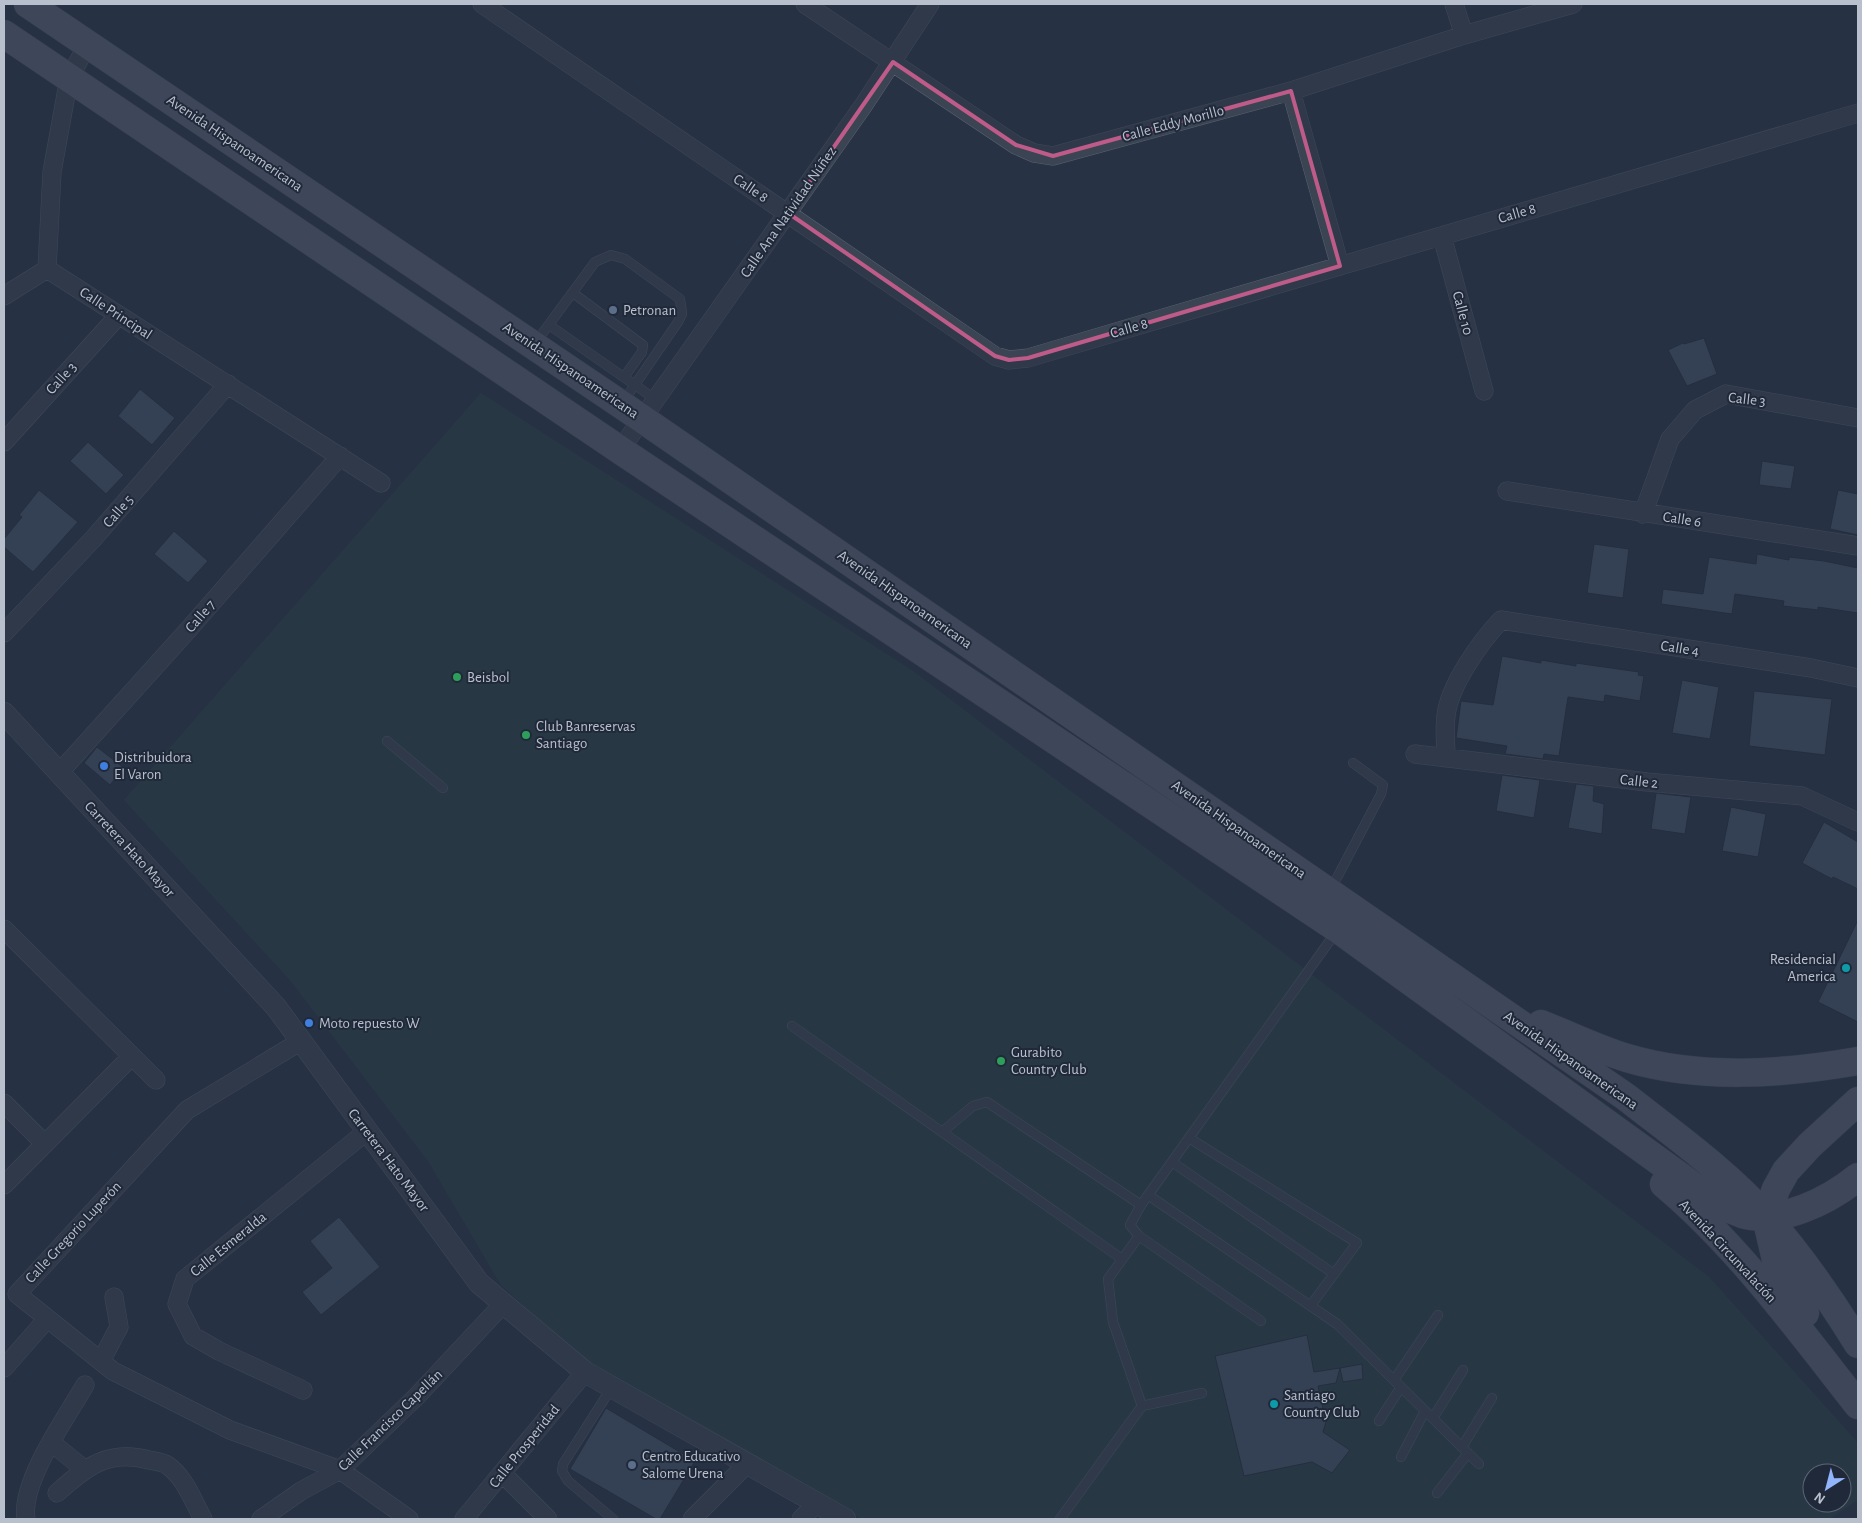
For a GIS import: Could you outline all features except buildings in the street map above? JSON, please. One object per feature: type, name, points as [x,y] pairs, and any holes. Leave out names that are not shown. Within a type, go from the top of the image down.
[{"type":"main road","name":"Avenida Hispanoamericana","points":[[28,4],[541,335],[1330,891],[1345,918],[1488,1037]]},
{"type":"main road","name":"Avenida Hispanoamericana","points":[[4,34],[620,450],[1345,918],[1496,1006],[1626,1097],[1706,1160],[1766,1216],[1833,1303],[1858,1344]]},
{"type":"main road","points":[[1496,1006],[1627,1058],[1674,1067],[1733,1074],[1853,1066]]},
{"type":"main road","points":[[1488,1037],[1717,1203],[1743,1214],[1783,1215],[1825,1198],[1858,1177]]},
{"type":"main road","name":"Avenida Circunvalación","points":[[1488,1037],[1689,1206],[1776,1302],[1858,1405]]},
{"type":"main road","points":[[1858,1101],[1810,1145],[1786,1172],[1776,1189],[1766,1216],[1780,1277],[1858,1391]]},
{"type":"street","name":"Calle 8","points":[[482,4],[995,356],[1009,360],[1028,358],[1858,112]]},
{"type":"street","name":"Calle Eddy Morillo","points":[[805,4],[1016,145],[1034,153],[1053,156],[1291,91],[1464,35],[1573,4]]},
{"type":"street","name":"Calle Ana Natividad Núñez","points":[[620,450],[638,402],[788,213],[893,62],[930,4]]},
{"type":"street","points":[[1454,4],[1464,35]]},
{"type":"street","points":[[4,296],[47,269],[52,172],[69,78],[88,44]]},
{"type":"street","points":[[1291,91],[1340,266]]},
{"type":"street","name":"Calle 10","points":[[1442,236],[1484,391]]},
{"type":"street","name":"Calle Principal","points":[[47,269],[381,483]]},
{"type":"street","name":"Calle 3","points":[[4,442],[119,315]]},
{"type":"street","name":"Calle 5","points":[[4,633],[93,540],[228,384]]},
{"type":"street","name":"Calle 3","points":[[1644,514],[1670,439],[1695,410],[1726,394],[1858,418]]},
{"type":"street","name":"Calle 7","points":[[59,773],[340,456]]},
{"type":"street","name":"Calle 6","points":[[1507,491],[1644,514],[1858,546]]},
{"type":"street","name":"Calle 4","points":[[1446,758],[1446,715],[1453,690],[1485,637],[1501,620],[1811,668],[1858,678]]},
{"type":"street","name":"Carretera Hato Mayor","points":[[4,714],[276,1007],[479,1283],[585,1372],[845,1519]]},
{"type":"street","name":"Calle 2","points":[[1416,754],[1647,782],[1802,796],[1858,822]]},
{"type":"street","points":[[4,929],[156,1080]]},
{"type":"street","name":"Calle Gregorio Luperón","points":[[301,1041],[186,1110],[24,1284],[18,1291],[18,1297],[113,1371],[230,1430],[340,1470],[409,1519]]},
{"type":"street","points":[[4,1185],[132,1056]]},
{"type":"street","points":[[4,1103],[44,1144]]},
{"type":"street","name":"Calle Esmeralda","points":[[303,1390],[219,1352],[193,1336],[177,1304],[185,1279],[367,1131]]},
{"type":"street","points":[[101,1361],[116,1336],[119,1327],[114,1297]]},
{"type":"street","name":"Calle Francisco Capellán","points":[[261,1519],[301,1490],[340,1470],[417,1396],[504,1303]]},
{"type":"street","points":[[4,1368],[47,1319]]},
{"type":"street","name":"Calle Prosperidad","points":[[464,1519],[585,1372]]},
{"type":"street","points":[[26,1519],[24,1507],[31,1481],[85,1385]]},
{"type":"street","points":[[52,1443],[84,1469]]},
{"type":"street","points":[[57,1493],[84,1469],[106,1459],[136,1456],[167,1464],[185,1484],[203,1519]]},
{"type":"street","points":[[692,1519],[748,1463]]},
{"type":"street","points":[[502,1472],[548,1519]]},
{"type":"street","points":[[801,1519],[817,1503]]},
{"type":"lane","points":[[611,255],[625,259],[680,299],[682,314],[638,402],[624,377],[541,335],[595,262],[611,255]]},
{"type":"lane","points":[[572,293],[643,345],[643,350],[624,377]]},
{"type":"lane","points":[[387,741],[443,788]]},
{"type":"lane","points":[[1330,891],[1381,794],[1383,785],[1376,778],[1353,763]]},
{"type":"lane","points":[[1261,1321],[1139,1236],[1130,1225],[1148,1195],[1345,918]]},
{"type":"lane","points":[[792,1026],[1122,1259]]},
{"type":"lane","points":[[942,1132],[973,1106],[987,1102],[1141,1205]]},
{"type":"lane","points":[[1189,1138],[1357,1243],[1311,1305]]},
{"type":"lane","points":[[1172,1162],[1334,1274]]},
{"type":"lane","points":[[1148,1195],[1337,1324],[1479,1464]]},
{"type":"lane","points":[[1139,1236],[1108,1279],[1113,1322],[1142,1406]]},
{"type":"lane","points":[[1379,1421],[1397,1383],[1438,1315]]},
{"type":"lane","points":[[1433,1418],[1463,1370]]},
{"type":"lane","points":[[612,1387],[564,1464],[562,1471],[568,1481],[613,1519]]},
{"type":"lane","points":[[1060,1519],[1142,1406],[1202,1394]]},
{"type":"lane","points":[[1436,1493],[1465,1450],[1492,1398]]},
{"type":"lane","points":[[1401,1457],[1425,1411]]},
{"type":"highlighted area","points":[[893,62],[1016,145],[1053,156],[1291,91],[1340,266],[1028,358],[1009,360],[995,356],[788,213]]},
{"type":"green space","name":"Gurabito Country Club","points":[[481,393],[913,671],[1709,1277],[1858,1443],[1858,1500],[1852,1504],[1852,1463],[1802,1463],[1802,1513],[1838,1513],[1829,1519],[862,1519],[587,1362],[501,1285],[428,1161],[290,980],[124,800]]},
{"type":"place","name":"Petronan","points":[[613,310]]},
{"type":"place","name":"Beisbol","points":[[457,677]]},
{"type":"place","name":"Club Banreservas Santiago","points":[[526,735]]},
{"type":"place","name":"Distribuidora El Varon","points":[[104,766]]},
{"type":"place","name":"Residencial America","points":[[1846,968]]},
{"type":"place","name":"Moto repuesto W","points":[[309,1023]]},
{"type":"place","name":"Gurabito Country Club","points":[[1001,1061]]},
{"type":"place","name":"Santiago Country Club","points":[[1274,1404]]},
{"type":"place","name":"Centro Educativo Salome Urena","points":[[632,1465]]}]
